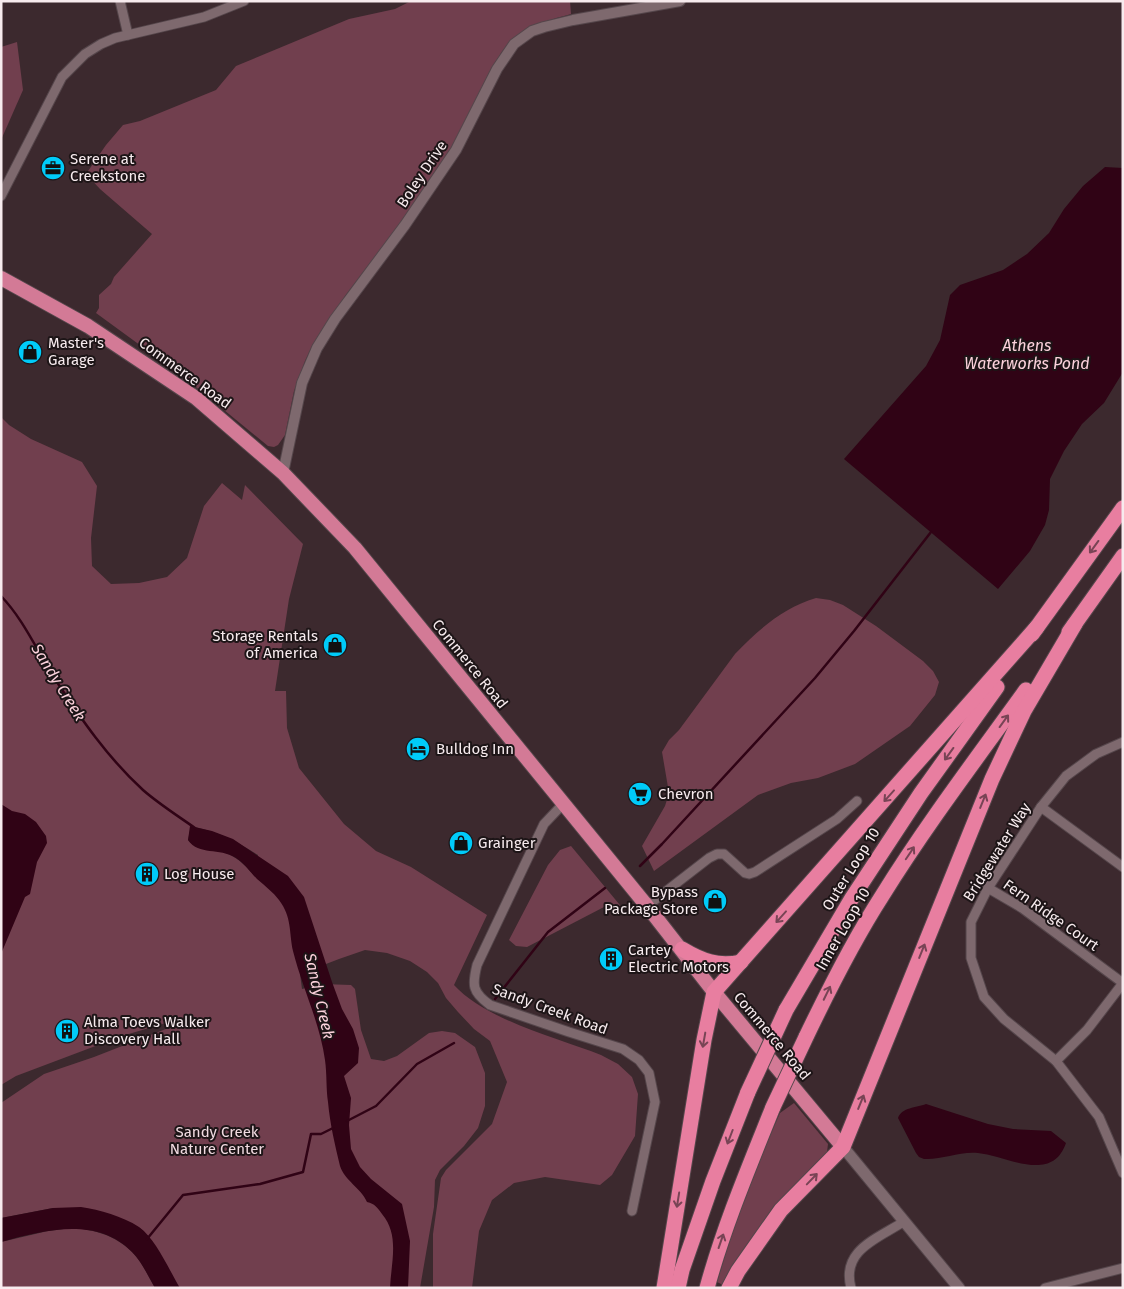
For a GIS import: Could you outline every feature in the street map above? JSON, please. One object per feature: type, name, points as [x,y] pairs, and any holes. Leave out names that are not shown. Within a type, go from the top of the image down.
[{"type":"highway","name":"Commerce Road","points":[[1,278],[88,326],[196,398],[283,473],[355,548],[647,906],[714,992],[843,1147]]},
{"type":"highway","name":"Outer Loop 10","points":[[678,1288],[682,1270],[713,1181],[748,1092],[786,1010],[852,898],[916,801],[1036,628],[1123,508]]},
{"type":"highway","points":[[729,1288],[738,1271],[781,1210],[843,1147],[995,771],[1024,711],[1075,624],[1123,556]]},
{"type":"highway","name":"Inner Loop 10","points":[[707,1288],[715,1258],[739,1191],[773,1107],[835,977],[882,896],[933,819],[1075,624]]},
{"type":"highway","points":[[664,1288],[704,1040],[714,992],[1036,628]]},
{"type":"highway","points":[[682,950],[698,959],[711,963],[729,965],[741,962]]},
{"type":"main road","points":[[843,1147],[959,1288]]},
{"type":"street","points":[[120,1],[128,35]]},
{"type":"street","points":[[1,196],[62,77],[85,54],[101,44],[128,35],[204,17],[244,1]]},
{"type":"street","name":"Boley Drive","points":[[283,473],[302,383],[317,348],[334,319],[405,225],[456,150],[470,126],[497,69],[514,44],[532,31],[544,26],[678,1]]},
{"type":"street","name":"Bridgewater Way","points":[[1123,742],[1096,754],[1066,776],[1041,807],[1014,846],[988,888],[971,922],[971,958],[984,997],[1004,1019],[1056,1061],[1099,1117],[1123,1173]]},
{"type":"street","points":[[647,906],[709,858],[717,854],[724,854],[745,873],[755,872],[837,819],[857,801]]},
{"type":"street","name":"Sandy Creek Road","points":[[563,804],[547,820],[532,850],[477,965],[474,986],[476,993],[490,1004],[623,1049],[639,1060],[649,1073],[655,1102],[632,1211]]},
{"type":"street","points":[[1041,807],[1123,867]]},
{"type":"street","name":"Fern Ridge Court","points":[[988,888],[1022,908],[1123,983]]},
{"type":"street","points":[[1056,1061],[1087,1030],[1123,983]]},
{"type":"street","points":[[851,1288],[849,1266],[856,1253],[871,1241],[903,1222]]},
{"type":"street","points":[[1045,1288],[1123,1268]]},
{"type":"green space","points":[[411,1],[570,1],[571,14],[541,23],[524,31],[508,44],[501,53],[456,142],[404,218],[345,296],[312,346],[294,391],[285,435],[278,445],[274,447],[268,446],[185,378],[96,313],[99,308],[99,295],[111,284],[114,277],[152,234],[100,189],[86,174],[106,145],[123,125],[140,121],[216,90],[236,66],[349,19],[395,9]]},
{"type":"green space","points":[[17,42],[23,90],[1,140],[1,47]]},
{"type":"green space","name":"Sandy Creek Nature Center","points":[[1,417],[9,425],[31,439],[82,462],[97,486],[91,538],[92,566],[111,584],[139,583],[167,577],[187,558],[204,506],[222,483],[242,500],[245,485],[303,544],[289,599],[275,691],[286,691],[287,728],[299,768],[344,824],[376,851],[411,867],[487,915],[454,985],[484,1008],[503,1018],[601,1055],[618,1064],[632,1077],[638,1094],[635,1136],[612,1175],[600,1185],[545,1177],[514,1183],[492,1200],[479,1231],[472,1288],[433,1288],[433,1234],[441,1178],[446,1170],[492,1124],[507,1082],[490,1041],[474,1029],[458,1012],[446,998],[438,983],[427,972],[410,961],[387,953],[365,950],[300,974],[302,989],[322,984],[351,985],[355,989],[361,1030],[371,1059],[384,1061],[397,1056],[429,1033],[442,1031],[455,1033],[475,1047],[485,1073],[485,1106],[478,1128],[464,1146],[440,1170],[435,1180],[434,1207],[420,1288],[176,1288],[152,1241],[140,1228],[53,1208],[1,1218],[1,1103],[44,1074],[94,1057],[194,1018],[193,1015],[122,1036],[16,1076],[1,1085]],"holes":[[[191,826],[226,837],[258,855],[255,876],[232,856],[192,844],[188,840]]]},
{"type":"green space","points":[[816,598],[830,600],[843,605],[876,626],[923,661],[933,671],[939,682],[935,695],[910,726],[855,764],[818,778],[791,783],[758,795],[654,871],[642,846],[665,806],[669,793],[662,752],[669,740],[679,730],[735,654],[744,645],[772,620],[793,607]]},
{"type":"green space","points":[[571,846],[624,910],[604,907],[527,947],[516,946],[509,940],[548,865],[560,850]]},
{"type":"green space","points":[[794,1103],[828,1144],[827,1152],[723,1285],[717,1282],[730,1239],[759,1160],[780,1113]]},
{"type":"green space","points":[[73,1228],[93,1231],[120,1242],[135,1255],[155,1288],[1,1288],[1,1242],[48,1231]]},
{"type":"water","name":"Athens Waterworks Pond","points":[[1105,167],[1123,168],[1123,372],[1104,403],[1082,424],[1064,451],[1050,479],[1049,510],[1045,525],[1030,551],[998,589],[844,459],[926,366],[940,340],[950,295],[960,285],[1003,270],[1027,254],[1049,233],[1064,209],[1083,186]]},
{"type":"water","points":[[1,804],[12,811],[25,814],[36,822],[46,836],[47,843],[37,862],[30,894],[25,897],[1,954]]},
{"type":"water","points":[[190,826],[212,831],[233,839],[288,876],[304,897],[332,982],[342,1009],[353,1029],[359,1048],[358,1063],[344,1076],[351,1098],[349,1125],[351,1149],[360,1167],[371,1179],[402,1204],[410,1241],[408,1288],[390,1288],[393,1240],[388,1222],[376,1206],[367,1202],[345,1176],[340,1166],[327,1097],[326,1065],[323,1046],[293,951],[286,912],[274,894],[236,858],[223,853],[204,850],[193,845],[188,840]]},
{"type":"water","points":[[926,1104],[988,1124],[1013,1129],[1051,1131],[1066,1143],[1059,1155],[1050,1162],[1040,1165],[1015,1162],[978,1153],[964,1153],[924,1159],[916,1153],[898,1118],[906,1110]]},
{"type":"water","points":[[81,1207],[111,1214],[139,1227],[157,1247],[180,1288],[155,1288],[136,1256],[118,1241],[103,1234],[87,1230],[52,1230],[1,1242],[1,1218],[53,1208]]},
{"type":"waterway","points":[[640,866],[815,678],[931,532]]},
{"type":"waterway","name":"Sandy Creek","points":[[1,596],[23,625],[75,709],[118,765],[143,790],[195,828]]},
{"type":"waterway","points":[[495,999],[548,932],[605,888]]},
{"type":"waterway","points":[[347,1121],[376,1106],[417,1064],[454,1043]]},
{"type":"waterway","points":[[147,1239],[183,1195],[260,1184],[303,1172],[311,1134],[321,1134],[333,1128]]},
{"type":"place","name":"Serene at Creekstone","points":[[53,168]]},
{"type":"place","name":"Master's Garage","points":[[30,352]]},
{"type":"place","name":"Storage Rentals of America","points":[[335,645]]},
{"type":"place","name":"Bulldog Inn","points":[[418,749]]},
{"type":"place","name":"Chevron","points":[[640,794]]},
{"type":"place","name":"Grainger","points":[[461,843]]},
{"type":"place","name":"Log House","points":[[147,874]]},
{"type":"place","name":"Bypass Package Store","points":[[715,901]]},
{"type":"place","name":"Cartey Electric Motors","points":[[611,959]]},
{"type":"place","name":"Alma Toevs Walker Discovery Hall","points":[[67,1031]]}]
